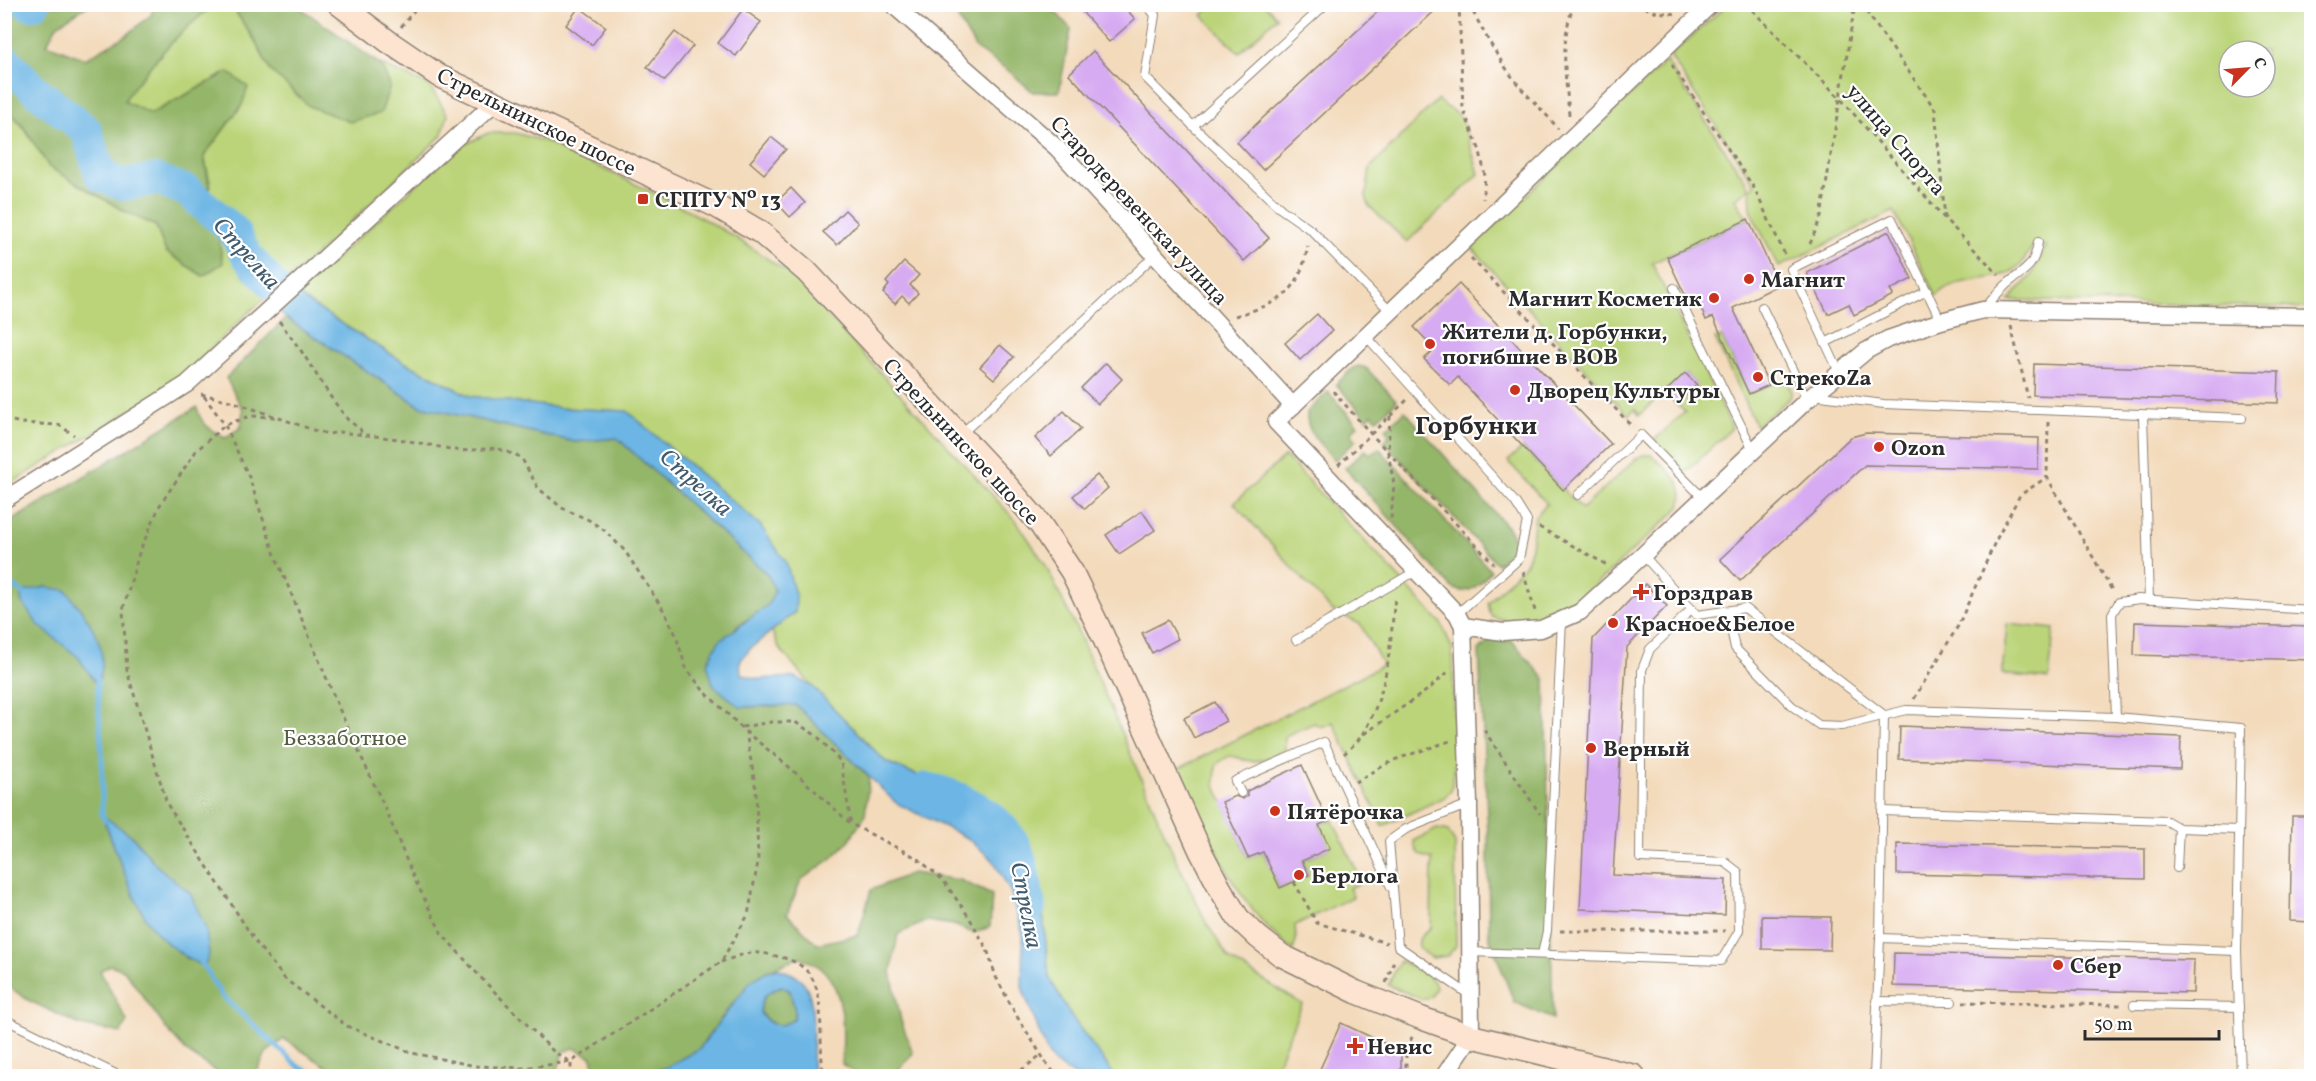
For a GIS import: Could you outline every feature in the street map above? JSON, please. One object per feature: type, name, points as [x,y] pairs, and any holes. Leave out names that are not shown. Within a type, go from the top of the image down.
[{"type":"main road","name":"Стрельнинское шоссе","points":[[339,4],[439,76],[716,206],[760,232],[806,272],[1001,479],[1040,524],[1072,572],[1201,852],[1238,918],[1258,937],[1281,955],[1356,992],[1471,1036],[1634,1077]]},
{"type":"street","name":"Стародеревенская улица","points":[[892,4],[1057,148],[1293,406]]},
{"type":"street","points":[[1705,10],[1276,422],[1460,620],[1503,632],[1541,628],[1580,612],[1839,372],[1866,351],[1888,339],[1983,309],[2312,316]]},
{"type":"street","points":[[4,500],[187,384],[495,103]]},
{"type":"street","points":[[1444,1077],[1471,1036],[1467,704],[1460,620]]},
{"type":"lane","points":[[1146,4],[1155,15],[1145,77],[1192,126],[1281,208],[1311,231],[1390,312]]},
{"type":"lane","points":[[1192,126],[1326,4]]},
{"type":"lane","points":[[1839,372],[1791,269],[1892,219],[1941,321]]},
{"type":"lane","points":[[1983,309],[2007,284],[2024,273],[2036,256],[2038,242]]},
{"type":"lane","points":[[960,435],[1154,256]]},
{"type":"lane","points":[[1674,288],[1753,450]]},
{"type":"lane","points":[[1826,342],[1927,291]]},
{"type":"lane","points":[[1762,307],[1810,398],[1884,404],[2242,418]]},
{"type":"lane","points":[[1366,336],[1515,502],[1527,521],[1519,559],[1460,620]]},
{"type":"lane","points":[[2143,415],[2149,600]]},
{"type":"lane","points":[[1578,495],[1641,435],[1703,498]]},
{"type":"lane","points":[[1643,555],[1697,615],[1745,608],[1884,715]]},
{"type":"lane","points":[[1296,640],[1416,571]]},
{"type":"lane","points":[[2116,717],[2112,614],[2120,603],[2139,599],[2312,610]]},
{"type":"lane","points":[[1470,952],[1721,961],[1739,931],[1738,872],[1725,862],[1640,858],[1642,670],[1650,649],[1692,609]]},
{"type":"lane","points":[[1727,611],[1735,648],[1792,706],[1819,725],[1842,726],[1906,710],[2116,717],[2241,728],[2237,951],[2241,1077]]},
{"type":"lane","points":[[1542,954],[1546,931],[1552,832],[1562,620]]},
{"type":"lane","points":[[1874,1077],[1880,938],[1884,715]]},
{"type":"lane","points":[[1241,793],[1236,781],[1324,742],[1394,892]]},
{"type":"lane","points":[[1374,848],[1406,829],[1469,804]]},
{"type":"lane","points":[[1882,811],[2167,821],[2180,828],[2240,830]]},
{"type":"lane","points":[[2176,868],[2180,828]]},
{"type":"lane","points":[[1389,841],[1398,946],[1471,996]]},
{"type":"lane","points":[[1880,938],[2237,951]]},
{"type":"lane","points":[[1876,1001],[1952,1002]]},
{"type":"lane","points":[[2134,1005],[2239,1007]]},
{"type":"lane","points":[[4,1019],[120,1077]]},
{"type":"path","points":[[389,42],[419,4]]},
{"type":"path","points":[[1459,4],[1463,109],[1480,151],[1485,176],[1484,223]]},
{"type":"path","points":[[1469,4],[1503,63],[1521,88],[1557,127]]},
{"type":"path","points":[[1570,116],[1563,57],[1569,17],[1574,4]]},
{"type":"path","points":[[1636,4],[1656,12],[1705,10]]},
{"type":"path","name":"улица Спорта","points":[[1746,4],[1840,98],[1945,219],[2007,284]]},
{"type":"path","points":[[1810,246],[1821,217],[1855,4]]},
{"type":"path","points":[[1861,4],[1935,109],[1945,219]]},
{"type":"path","points":[[1662,51],[1754,188],[1789,263]]},
{"type":"path","points":[[1213,321],[1267,305],[1293,288],[1303,271],[1311,231]]},
{"type":"path","points":[[1463,250],[1641,435]]},
{"type":"path","points":[[270,307],[330,396],[348,420],[360,429],[363,436]]},
{"type":"path","points":[[2007,309],[2029,410]]},
{"type":"path","points":[[1322,378],[1388,453],[1503,574]]},
{"type":"path","points":[[187,384],[204,396],[225,425],[249,477],[275,555],[341,713],[385,808],[413,876],[442,934],[483,981],[554,1052],[571,1062]]},
{"type":"path","points":[[1326,476],[1415,393]]},
{"type":"path","points":[[204,396],[231,401],[329,434],[340,432],[399,439],[460,451],[496,448],[521,457],[538,488],[562,508],[589,520],[604,530],[625,551],[664,611],[675,633],[686,668],[703,690],[746,732],[787,765],[851,824],[916,858],[943,880],[969,917],[987,949],[996,977],[1016,1015],[1057,1076]]},
{"type":"path","points":[[2048,411],[2047,477],[2120,603]]},
{"type":"path","points":[[275,417],[250,416],[225,425],[196,451],[160,505],[139,553],[123,610],[127,670],[168,804],[264,953],[285,979],[347,1026],[412,1053],[476,1066],[522,1068],[571,1062],[721,962],[753,953],[774,955],[791,959],[813,977],[821,1014],[823,1077]]},
{"type":"path","points":[[1390,416],[1388,453],[1394,484],[1390,515],[1392,527]]},
{"type":"path","points":[[4,419],[21,423],[59,425],[90,446]]},
{"type":"path","points":[[1906,710],[1958,626],[1995,542],[2020,495],[2047,477]]},
{"type":"path","points":[[1527,521],[1623,574]]},
{"type":"path","points":[[1519,559],[1541,628]]},
{"type":"path","points":[[1349,749],[1362,735],[1377,707],[1387,675],[1396,582]]},
{"type":"path","points":[[1362,735],[1385,721],[1455,669]]},
{"type":"path","points":[[1467,704],[1552,832]]},
{"type":"path","points":[[742,728],[771,722],[795,722],[817,736],[841,762],[851,824]]},
{"type":"path","points":[[721,962],[748,915],[758,862],[756,790],[746,732]]},
{"type":"path","points":[[1359,780],[1394,760],[1456,739]]},
{"type":"path","points":[[1294,882],[1317,923],[1398,946]]},
{"type":"path","points":[[1546,931],[1739,931]]},
{"type":"path","points":[[1952,1002],[2134,1005]]},
{"type":"path","points":[[1014,1077],[1041,1055]]},
{"type":"path","points":[[571,1062],[571,1077]]},
{"type":"green space","points":[[4,5],[89,5],[57,25],[47,44],[85,59],[127,35],[152,14],[153,5],[214,5],[165,49],[124,101],[151,114],[228,72],[248,87],[242,105],[204,156],[223,263],[203,276],[166,252],[156,226],[126,212],[49,167],[25,129],[5,105]]},
{"type":"green space","points":[[214,5],[231,5],[254,39],[270,70],[390,86],[381,65],[429,85],[448,115],[441,136],[317,254],[248,313],[175,383],[5,487],[4,105],[25,129],[49,167],[126,212],[156,226],[166,252],[211,186],[204,156],[242,105],[228,72],[150,114],[123,101],[165,50],[188,26]]},
{"type":"green space","points":[[231,5],[296,5],[381,65],[390,86],[381,113],[350,122],[309,106],[270,70],[254,39]]},
{"type":"green space","points":[[953,5],[1049,5],[1071,29],[1059,92],[1033,92],[1009,71],[976,49],[956,15]]},
{"type":"green space","points":[[1212,5],[1265,5],[1277,17],[1239,53],[1202,15]]},
{"type":"green space","points":[[1727,5],[2311,5],[2311,308],[2009,300],[2030,277],[2047,246],[2033,246],[2021,265],[2006,274],[1953,285],[1936,296],[1894,211],[1779,267],[1751,212],[1750,188],[1755,185],[1670,56]]},
{"type":"green space","points":[[1666,61],[1750,188],[1735,199],[1748,219],[1652,263],[1732,428],[1685,473],[1654,440],[1685,412],[1676,404],[1696,385],[1686,374],[1639,415],[1635,409],[1628,415],[1472,248]]},
{"type":"green space","points":[[1437,100],[1461,117],[1479,174],[1407,242],[1369,206],[1366,196],[1370,168]]},
{"type":"green space","points":[[488,133],[515,133],[544,141],[675,203],[735,237],[790,274],[1017,522],[1045,564],[1079,634],[1173,853],[1207,924],[1229,959],[1302,1004],[1277,1065],[1280,1076],[1115,1076],[1071,1016],[1049,977],[1043,913],[1013,849],[983,810],[936,783],[886,762],[813,687],[779,648],[772,631],[795,612],[760,525],[627,411],[561,408],[470,396],[402,361],[304,300],[298,293],[438,165],[462,146]]},
{"type":"green space","name":"Беззаботное","points":[[286,318],[420,406],[575,442],[617,438],[768,575],[775,591],[768,606],[736,627],[740,707],[796,705],[869,777],[865,816],[848,842],[831,859],[801,880],[787,914],[817,944],[858,935],[871,890],[912,873],[960,880],[992,895],[990,927],[973,933],[954,925],[927,921],[898,934],[891,972],[901,1021],[913,1053],[897,1072],[887,1076],[859,1076],[842,1064],[842,1015],[837,992],[822,969],[800,957],[765,972],[731,1005],[699,1049],[665,1068],[633,1076],[596,1076],[592,1057],[574,1048],[563,1052],[556,1076],[341,1076],[284,1039],[266,1053],[255,1076],[223,1076],[188,1053],[167,1030],[124,970],[110,965],[100,971],[127,1021],[121,1033],[80,1025],[28,1000],[5,984],[5,525],[197,407],[203,422],[225,438],[241,427],[243,410],[226,378]],"holes":[[[103,817],[132,836],[157,866],[190,893],[204,966],[186,958],[151,926],[124,871]]]},
{"type":"green space","points":[[1722,337],[1749,394],[1769,385],[1787,382],[1791,388],[1790,398],[1756,426],[1715,339]]},
{"type":"green space","points":[[1359,366],[1366,368],[1397,401],[1377,419],[1372,414],[1367,419],[1336,384],[1353,368]]},
{"type":"green space","points":[[1328,392],[1358,425],[1351,433],[1356,440],[1335,460],[1315,438],[1307,419],[1307,412]]},
{"type":"green space","points":[[1405,411],[1512,534],[1513,548],[1497,564],[1384,442],[1389,436],[1386,429]]},
{"type":"green space","points":[[1379,448],[1491,571],[1474,588],[1464,591],[1451,587],[1345,468],[1365,450],[1371,454]]},
{"type":"green space","points":[[1523,448],[1582,509],[1636,459],[1644,455],[1651,455],[1675,477],[1679,483],[1682,498],[1680,507],[1576,600],[1550,616],[1520,621],[1491,616],[1488,603],[1526,563],[1531,547],[1535,516],[1547,504],[1508,461]]},
{"type":"green space","points":[[1285,456],[1441,623],[1452,648],[1453,665],[1454,773],[1451,790],[1445,797],[1383,826],[1333,722],[1322,727],[1314,723],[1285,736],[1285,750],[1265,759],[1252,761],[1230,756],[1216,765],[1215,784],[1248,858],[1263,852],[1280,888],[1309,875],[1303,861],[1329,848],[1319,825],[1332,819],[1362,882],[1349,888],[1353,897],[1295,925],[1296,941],[1293,950],[1272,932],[1239,891],[1212,843],[1178,769],[1383,665],[1360,624],[1331,610],[1234,503]]},
{"type":"green space","points":[[2007,624],[2054,629],[2049,679],[2002,674]]},
{"type":"green space","points":[[1508,636],[1545,679],[1553,1019],[1514,1002],[1489,936],[1488,835],[1479,651],[1492,638]]},
{"type":"green space","points":[[1437,829],[1448,831],[1455,843],[1456,946],[1447,956],[1433,958],[1422,951],[1418,944],[1421,936],[1431,928],[1432,859],[1419,854],[1414,841]]},
{"type":"green space","points":[[1400,961],[1426,973],[1434,982],[1436,987],[1431,997],[1421,999],[1388,985]]},
{"type":"green space","points":[[782,986],[790,991],[795,1010],[794,1019],[776,1025],[760,1012],[766,995]]},
{"type":"water","points":[[247,256],[278,272],[304,300],[402,361],[470,396],[561,408],[627,411],[760,525],[786,562],[796,598],[795,612],[751,648],[740,661],[741,674],[757,679],[795,677],[813,687],[886,762],[936,783],[983,810],[1013,849],[1043,913],[1049,977],[1071,1016],[1115,1076],[1075,1076],[1054,1063],[1046,1050],[1022,987],[1023,935],[1011,893],[993,860],[967,838],[896,803],[796,705],[740,707],[713,685],[707,663],[719,641],[768,605],[775,591],[768,575],[617,438],[575,442],[420,406],[286,318],[242,274]]},
{"type":"water","points":[[45,587],[66,590],[96,634],[102,659],[97,685],[78,657],[38,625],[21,601],[22,592]]},
{"type":"water","points":[[102,815],[132,836],[157,866],[190,893],[206,929],[209,955],[204,967],[175,950],[152,927],[131,889]]},
{"type":"water","points":[[777,968],[786,971],[798,977],[807,988],[813,1019],[813,1076],[633,1076],[665,1068],[699,1049],[750,982],[765,972]],"holes":[[[782,986],[790,991],[795,1010],[794,1019],[780,1025],[771,1023],[760,1013],[766,995]]]},
{"type":"building","points":[[1075,4],[1122,4],[1135,19],[1109,42]]},
{"type":"building","points":[[1386,4],[1442,4],[1263,170],[1237,142]]},
{"type":"building","points":[[579,7],[606,27],[592,45],[566,25]]},
{"type":"building","points":[[743,9],[761,22],[736,56],[718,43]]},
{"type":"building","points":[[675,32],[693,46],[665,81],[647,67]]},
{"type":"building","points":[[1093,51],[1269,238],[1244,261],[1069,74]]},
{"type":"building","points":[[771,137],[786,149],[764,174],[750,162]]},
{"type":"building","points":[[791,188],[805,203],[790,217],[776,202]]},
{"type":"building","points":[[845,210],[858,223],[837,245],[823,232]]},
{"type":"building","points":[[1748,219],[1779,285],[1733,308],[1769,385],[1749,394],[1713,317],[1706,320],[1696,297],[1688,301],[1667,257]]},
{"type":"building","points":[[1889,231],[1912,279],[1890,290],[1893,295],[1854,315],[1849,304],[1828,314],[1807,273]]},
{"type":"building","points":[[904,262],[919,275],[910,285],[918,293],[909,303],[902,296],[895,304],[883,293],[889,285],[886,282]]},
{"type":"building","name":"Дворец Культуры","points":[[1459,284],[1611,444],[1563,490],[1458,377],[1450,385],[1424,359],[1435,349],[1414,327]]},
{"type":"building","points":[[1317,314],[1332,331],[1300,360],[1285,343]]},
{"type":"building","points":[[1000,345],[1014,357],[994,379],[980,367]]},
{"type":"building","points":[[1106,363],[1122,379],[1098,404],[1081,388]]},
{"type":"building","points":[[2034,364],[2279,372],[2278,403],[2033,395]]},
{"type":"building","points":[[1685,373],[1697,385],[1676,404],[1665,392]]},
{"type":"building","points":[[1064,411],[1081,429],[1051,456],[1035,438]]},
{"type":"building","points":[[1866,433],[2039,438],[2038,469],[1865,465],[1740,581],[1720,559],[1851,437]]},
{"type":"building","points":[[1097,475],[1108,488],[1085,509],[1073,496]]},
{"type":"building","points":[[1142,511],[1155,530],[1119,554],[1106,535]]},
{"type":"building","points":[[1645,584],[1667,606],[1627,647],[1613,875],[1726,880],[1725,915],[1580,909],[1593,639]]},
{"type":"building","points":[[1168,620],[1178,639],[1152,653],[1142,633]]},
{"type":"building","points":[[2135,622],[2312,627],[2312,660],[2134,655]]},
{"type":"building","points":[[1215,702],[1226,721],[1194,738],[1184,718]]},
{"type":"building","points":[[1900,726],[2181,737],[2180,769],[1899,759]]},
{"type":"building","name":"Пятёрочка","points":[[1302,765],[1328,821],[1319,825],[1330,848],[1302,861],[1309,875],[1280,888],[1263,852],[1248,858],[1222,802],[1235,796],[1243,799],[1247,796],[1247,791]]},
{"type":"building","points":[[2292,816],[2312,816],[2312,922],[2290,921]]},
{"type":"building","points":[[1897,844],[2145,849],[2145,879],[1897,874]]},
{"type":"building","points":[[1762,916],[1831,917],[1830,950],[1762,949]]},
{"type":"building","points":[[1894,953],[2194,960],[2193,993],[1893,986]]},
{"type":"building","points":[[1341,1023],[1401,1051],[1401,1077],[1324,1077],[1320,1069]]},
{"type":"waterway","name":"Стрелка","points":[[28,4],[34,4]]},
{"type":"waterway","name":"Стрелка","points":[[4,59],[35,90],[86,130],[101,176],[124,185],[157,179],[187,191],[233,230],[247,256],[275,287]]},
{"type":"waterway","points":[[4,580],[28,596]]},
{"type":"waterway","points":[[97,680],[102,755],[102,815],[105,820]]},
{"type":"waterway","name":"Стрелка","points":[[926,788],[966,801],[990,816],[1009,836],[1016,848],[1025,877],[1030,907]]},
{"type":"waterway","points":[[201,962],[222,996],[299,1067],[318,1076]]},
{"type":"place","name":"СГПТУ N⁰ 13","points":[[643,199]]},
{"type":"place","name":"Магнит","points":[[1749,279]]},
{"type":"place","name":"Магнит Косметик","points":[[1714,298]]},
{"type":"place","name":"Жители д. Горбунки, погибшие в ВОВ","points":[[1430,344]]},
{"type":"place","name":"СтрекоZа","points":[[1758,377]]},
{"type":"place","name":"Дворец Культуры","points":[[1515,390]]},
{"type":"place","name":"Ozon","points":[[1879,447]]},
{"type":"place","name":"Горздрав","points":[[1641,592]]},
{"type":"place","name":"Красное&Белое","points":[[1613,623]]},
{"type":"place","name":"Верный","points":[[1591,748]]},
{"type":"place","name":"Пятёрочка","points":[[1275,811]]},
{"type":"place","name":"Берлога","points":[[1299,875]]},
{"type":"place","name":"Сбер","points":[[2058,965]]},
{"type":"place","name":"Невис","points":[[1355,1046]]},
{"type":"district","name":"Горбунки","points":[[1476,425]]}]
